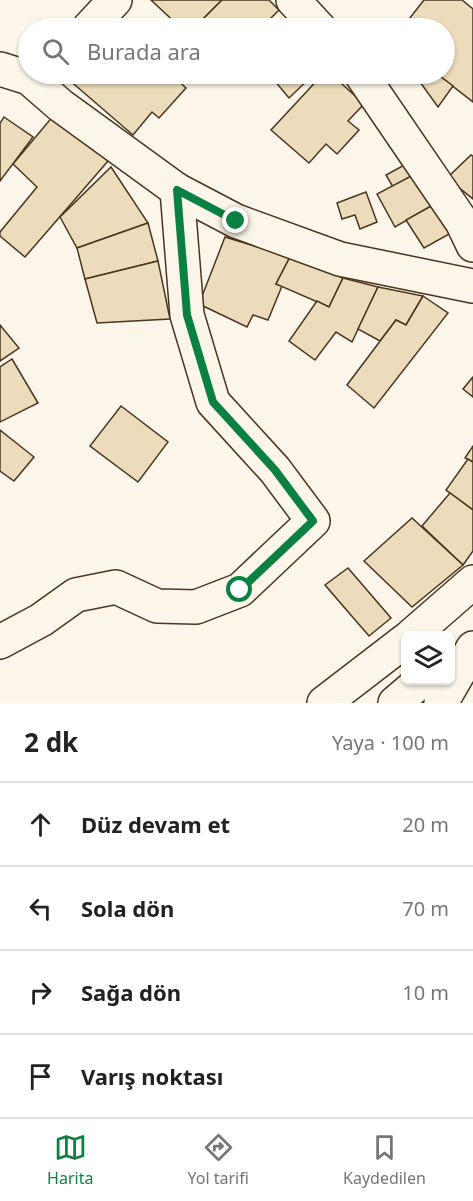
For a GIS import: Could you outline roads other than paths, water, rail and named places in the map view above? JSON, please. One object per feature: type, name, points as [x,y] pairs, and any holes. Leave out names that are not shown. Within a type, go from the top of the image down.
[{"type":"street","points":[[98,18],[115,0]]},
{"type":"street","points":[[293,0],[310,18]]},
{"type":"street","points":[[34,84],[177,190],[236,221],[340,259],[473,286]]},
{"type":"street","points":[[368,84],[462,222],[473,245]]},
{"type":"street","points":[[0,642],[41,620],[76,595],[116,587],[157,606],[196,607],[240,590],[313,521],[275,470],[213,402],[187,315],[177,190]]},
{"type":"street","points":[[417,631],[473,582]]},
{"type":"street","points":[[455,653],[473,638]]},
{"type":"street","points":[[324,703],[401,643]]},
{"type":"street","points":[[441,703],[473,648]]},
{"type":"street","points":[[395,703],[417,685]]}]
